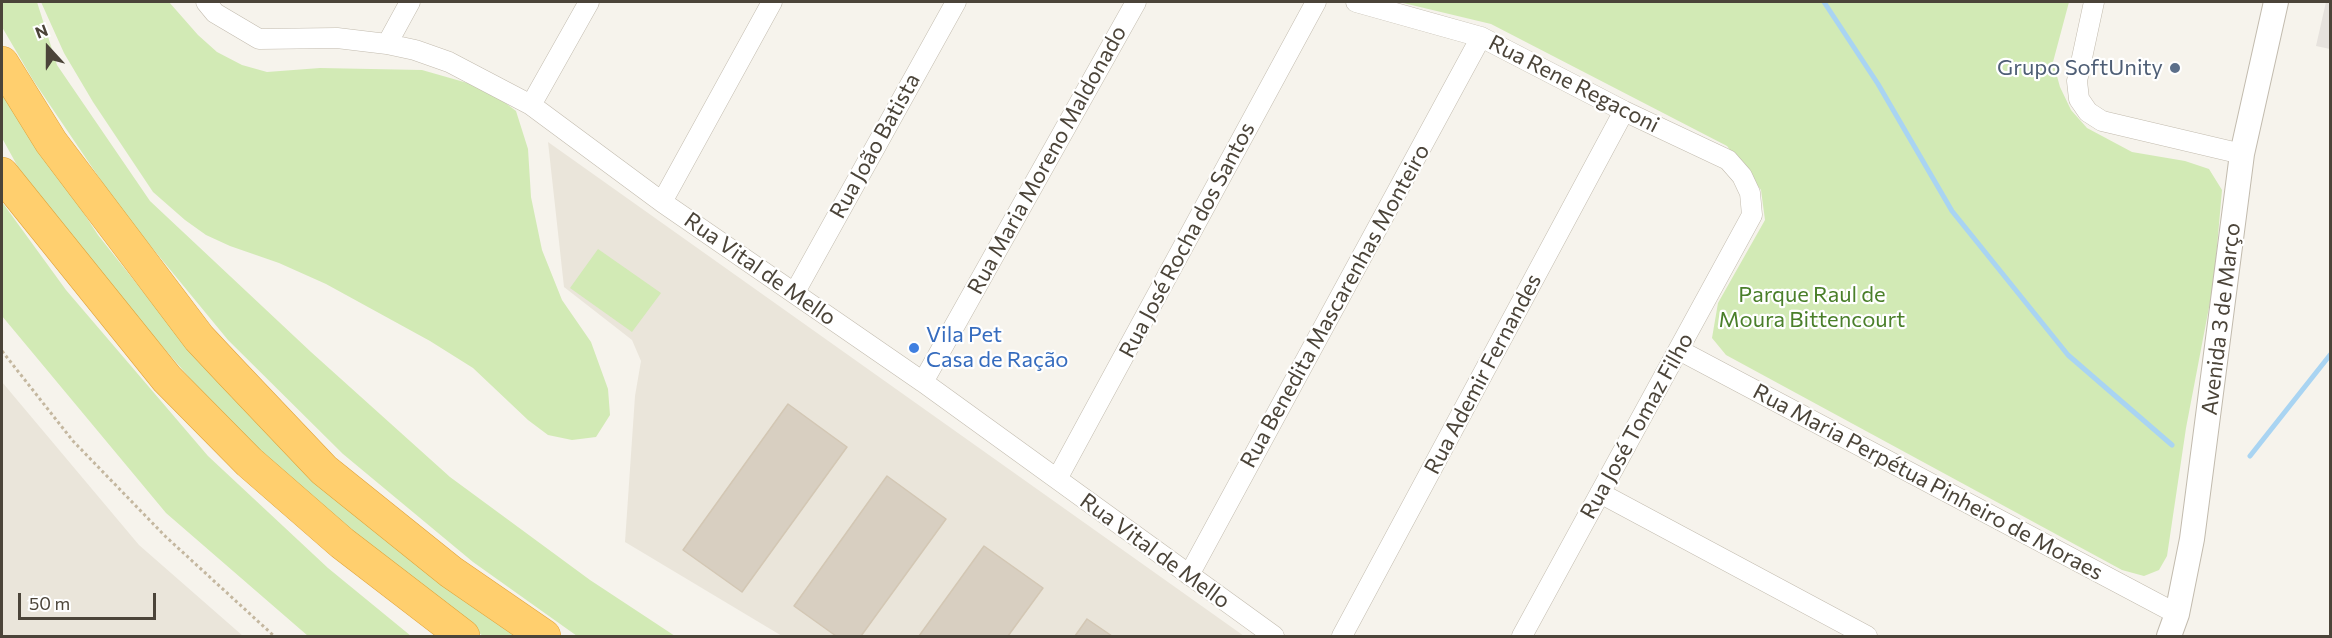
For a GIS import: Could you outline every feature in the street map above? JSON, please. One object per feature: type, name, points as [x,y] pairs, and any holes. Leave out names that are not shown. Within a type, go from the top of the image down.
[{"type":"highway","points":[[2,63],[51,142],[199,338],[324,470],[451,572],[544,636]]},
{"type":"highway","points":[[2,174],[167,379],[241,454],[342,543],[464,636]]},
{"type":"street","points":[[387,44],[410,2]]},
{"type":"street","points":[[531,105],[589,2]]},
{"type":"street","points":[[662,202],[772,2]]},
{"type":"street","name":"Rua João Batista","points":[[795,292],[956,2]]},
{"type":"street","name":"Rua Maria Moreno Maldonado","points":[[922,382],[1136,2]]},
{"type":"street","name":"Rua José Rocha dos Santos","points":[[1057,479],[1316,2]]},
{"type":"street","name":"Rua Rene Regaconi","points":[[1356,2],[1481,37],[1624,111],[1728,160],[1742,176],[1750,193],[1752,215]]},
{"type":"street","points":[[2094,2],[2077,81],[2079,99],[2088,112],[2102,121],[2242,154]]},
{"type":"street","name":"Avenida 3 de Março","points":[[2173,625],[2192,539],[2242,154],[2276,2]]},
{"type":"street","name":"Rua Vital de Mello","points":[[214,5],[259,39],[337,38],[415,50],[449,62],[531,105],[662,202],[922,382],[1274,636]]},
{"type":"street","name":"Rua Benedita Mascarenhas Monteiro","points":[[1189,575],[1481,37]]},
{"type":"street","name":"Rua Ademir Fernandes","points":[[1342,636],[1624,111]]},
{"type":"street","name":"Rua José Tomaz Filho","points":[[1524,636],[1752,215]]},
{"type":"street","name":"Rua Maria Perpétua Pinheiro de Moraes","points":[[1679,350],[2173,625]]},
{"type":"street","points":[[1600,493],[1867,636]]},
{"type":"path","points":[[2,351],[73,441],[165,536],[274,636]]},
{"type":"shaded area","points":[[2326,2],[2330,2],[2330,49],[2316,46]]},
{"type":"shaded area","points":[[548,142],[1244,636],[782,636],[625,542],[635,396],[641,361],[632,340],[564,287]]},
{"type":"shaded area","points":[[2,382],[139,545],[243,636],[2,636]]},
{"type":"green space","points":[[2,2],[37,2],[57,65],[150,201],[311,352],[450,477],[590,580],[675,636],[577,636],[473,562],[343,454],[228,340],[121,210],[33,80],[2,27]]},
{"type":"green space","points":[[41,2],[169,2],[198,35],[217,52],[242,65],[267,72],[320,68],[422,70],[471,84],[495,95],[516,111],[528,149],[531,197],[542,250],[562,300],[591,342],[608,389],[610,415],[596,437],[572,440],[548,435],[528,420],[473,368],[430,341],[326,284],[279,263],[230,246],[206,235],[185,220],[153,192],[93,102],[64,53]]},
{"type":"green space","name":"Parque Raul de Moura Bittencourt","points":[[1399,2],[2069,2],[2053,62],[2060,87],[2071,110],[2087,128],[2132,152],[2185,161],[2209,169],[2222,190],[2214,281],[2186,428],[2167,556],[2159,570],[2144,576],[2122,570],[1726,355],[1712,338],[1718,303],[1765,220],[1761,190],[1727,146],[1491,24]]},
{"type":"green space","points":[[2,88],[98,235],[152,303],[208,366],[523,636],[483,636],[340,530],[206,397],[75,245],[18,167],[2,138]]},
{"type":"green space","points":[[2,202],[66,290],[208,456],[328,568],[411,636],[308,636],[166,513],[2,316]]},
{"type":"green space","points":[[598,249],[661,293],[632,332],[570,288]]},
{"type":"building","points":[[788,404],[847,447],[742,592],[683,550]]},
{"type":"building","points":[[887,476],[946,519],[861,636],[836,636],[794,606]]},
{"type":"building","points":[[984,546],[1043,588],[1008,636],[919,636]]},
{"type":"building","points":[[1087,619],[1112,636],[1075,636]]},
{"type":"waterway","points":[[1824,2],[1878,84],[1952,211],[2068,355],[2172,445]]},
{"type":"waterway","points":[[2250,456],[2330,355]]},
{"type":"place","name":"Grupo SoftUnity","points":[[2175,68]]},
{"type":"place","name":"Vila Pet Casa de Ração","points":[[914,348]]}]
